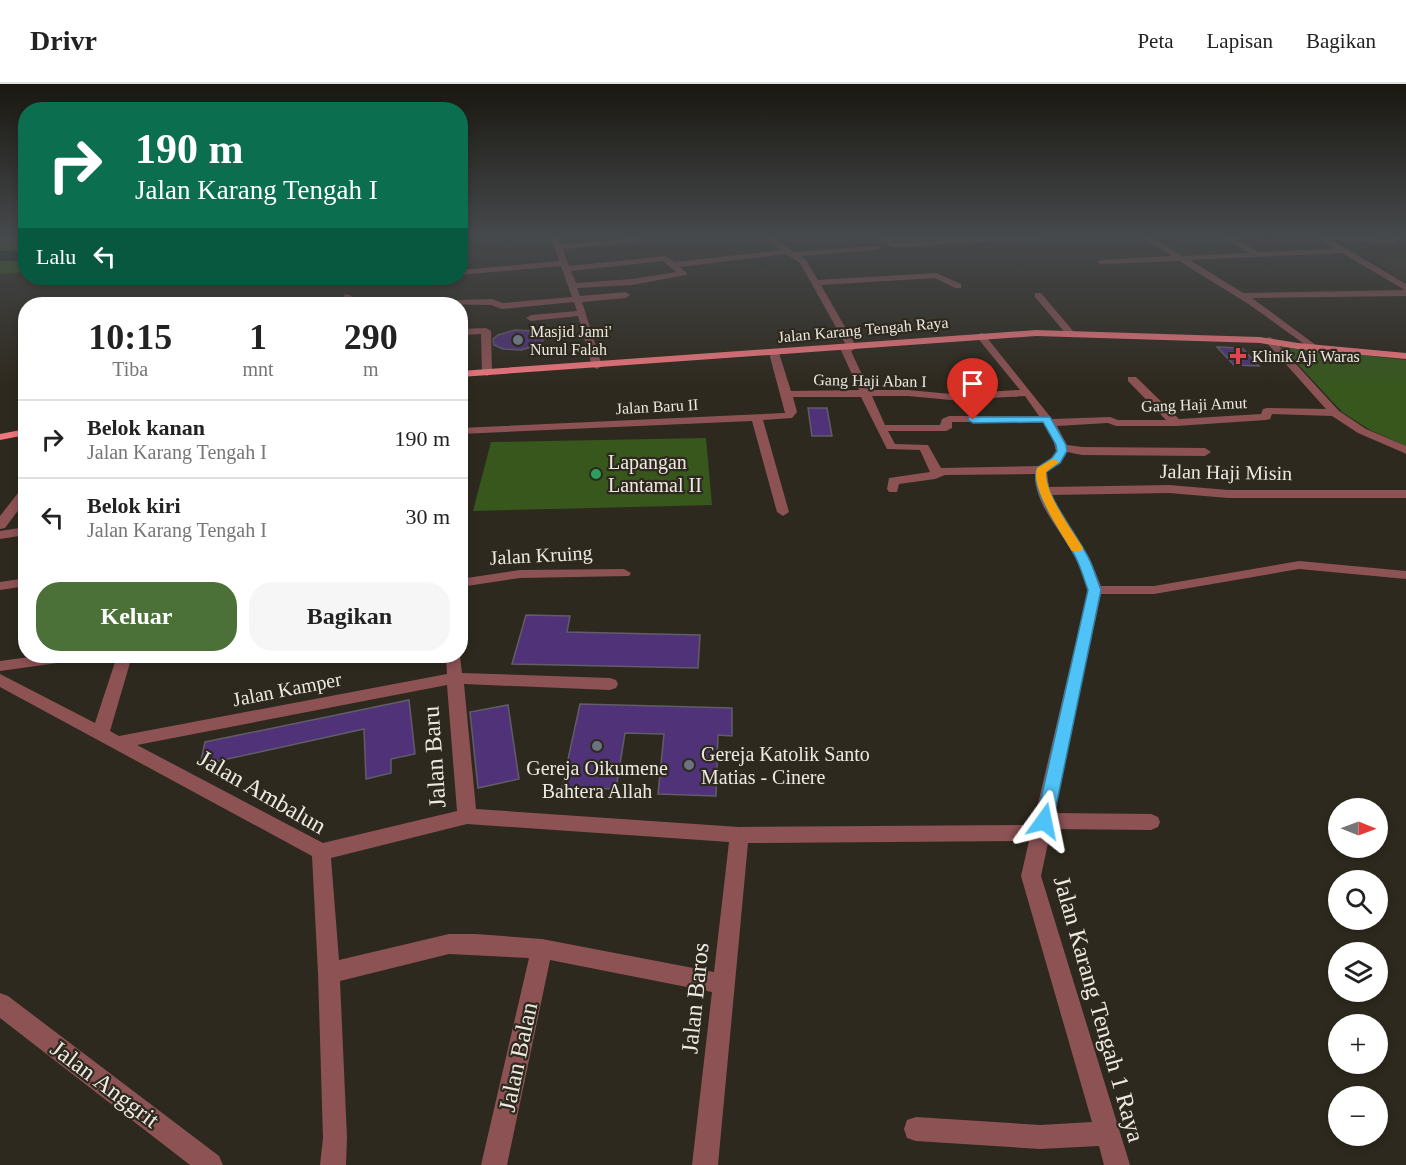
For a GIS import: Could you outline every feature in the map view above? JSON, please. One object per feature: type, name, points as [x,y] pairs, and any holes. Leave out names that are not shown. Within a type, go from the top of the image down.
[{"type":"main road","name":"Jalan Karang Tengah Raya","points":[[468,373],[848,348],[981,336],[1070,333],[1269,340],[1406,348]]},
{"type":"main road","name":"Jalan Karang Tengah Raya","points":[[1269,340],[1313,343],[1406,356]]},
{"type":"main road","points":[[0,437],[18,434]]},
{"type":"street","points":[[580,285],[572,286],[597,366]]},
{"type":"street","points":[[817,285],[848,348],[880,428],[891,447],[924,447],[937,473]]},
{"type":"street","points":[[1225,285],[1313,343]]},
{"type":"street","points":[[1248,300],[1406,293]]},
{"type":"street","points":[[468,303],[492,302],[502,306],[626,295]]},
{"type":"street","points":[[1038,295],[1070,333]]},
{"type":"street","points":[[531,318],[582,313]]},
{"type":"street","points":[[468,332],[486,331],[487,372]]},
{"type":"street","points":[[981,336],[1027,393],[1047,421],[1062,448]]},
{"type":"street","points":[[1269,340],[1335,412],[1362,431],[1406,450]]},
{"type":"street","name":"Jalan Baru II","points":[[468,431],[791,416],[774,353]]},
{"type":"street","points":[[1132,379],[1176,423]]},
{"type":"street","name":"Gang Haji Aban I","points":[[785,394],[867,393],[969,396],[1027,393]]},
{"type":"street","name":"Gang Haji Amut","points":[[880,428],[946,428],[946,421],[949,419],[1110,420],[1116,423],[1176,423],[1266,417],[1267,411],[1335,412]]},
{"type":"street","points":[[757,418],[783,512]]},
{"type":"street","points":[[1062,448],[1082,451],[1205,452]]},
{"type":"street","points":[[893,489],[892,481],[937,473],[1041,470],[1056,460],[1062,448]]},
{"type":"street","points":[[1041,470],[1040,479],[1045,491],[1057,516],[1083,558],[1095,590],[1154,590],[1299,565],[1406,575]]},
{"type":"street","name":"Jalan Haji Misin","points":[[1045,491],[1168,489],[1228,494],[1406,494]]},
{"type":"street","points":[[0,525],[18,501]]},
{"type":"street","points":[[0,535],[18,532]]},
{"type":"street","name":"Jalan Kruing","points":[[468,582],[520,574],[624,573]]},
{"type":"street","points":[[0,586],[18,583]]},
{"type":"street","name":"Jalan Karang Tengah 1 Raya","points":[[1095,590],[1031,876],[1117,1165]]},
{"type":"street","points":[[0,666],[22,663]]},
{"type":"street","points":[[108,739],[124,663]]},
{"type":"street","name":"Jalan Baru","points":[[321,852],[467,816],[453,663]]},
{"type":"street","name":"Jalan Kamper","points":[[108,739],[453,678],[610,684]]},
{"type":"street","name":"Jalan Ambalun","points":[[0,680],[321,852],[329,973],[335,1138],[333,1165]]},
{"type":"street","points":[[467,816],[739,836],[1151,822]]},
{"type":"street","name":"Jalan Baros","points":[[705,1165],[739,836]]},
{"type":"street","points":[[329,973],[450,944],[542,949],[724,984]]},
{"type":"street","name":"Jalan Balan","points":[[494,1165],[542,949]]},
{"type":"street","name":"Jalan Anggrit","points":[[0,1004],[210,1165]]},
{"type":"street","points":[[916,1129],[1040,1137],[1108,1132]]},
{"type":"green space","points":[[1281,346],[1406,360],[1406,446],[1370,430],[1342,412]]},
{"type":"green space","name":"Lapangan Lantamal II","points":[[706,438],[712,505],[473,511],[491,442]]},
{"type":"building","name":"Masjid Jami' Nurul Falah","points":[[515,330],[533,331],[547,336],[538,345],[521,350],[503,349],[494,345],[493,339],[498,335]]},
{"type":"building","name":"Klinik Aji Waras","points":[[1217,347],[1242,348],[1259,366],[1234,365]]},
{"type":"building","points":[[808,408],[827,408],[832,436],[812,436]]},
{"type":"building","points":[[526,615],[570,616],[567,632],[700,635],[698,668],[512,664]]},
{"type":"building","points":[[409,700],[415,754],[391,759],[391,773],[366,779],[364,729],[200,765],[205,742]]},
{"type":"building","points":[[580,704],[732,708],[732,736],[718,735],[716,796],[658,794],[664,734],[625,733],[616,789],[562,787]]},
{"type":"building","points":[[508,705],[519,779],[478,788],[470,712]]},
{"type":"slow traffic","points":[[1053,462],[1041,470],[1040,479],[1057,516],[1077,548]]},
{"type":"place","name":"Masjid Jami' Nurul Falah","points":[[518,340]]},
{"type":"place","name":"Klinik Aji Waras","points":[[1238,356]]},
{"type":"place","name":"Lapangan Lantamal II","points":[[596,474]]},
{"type":"place","name":"Gereja Oikumene Bahtera Allah","points":[[597,746]]},
{"type":"place","name":"Gereja Katolik Santo Matias - Cinere","points":[[689,765]]},
{"type":"route","points":[[973,420],[1046,419],[1062,451],[1056,460],[1041,470],[1040,479],[1057,516],[1083,558],[1095,590],[1044,821]]}]
